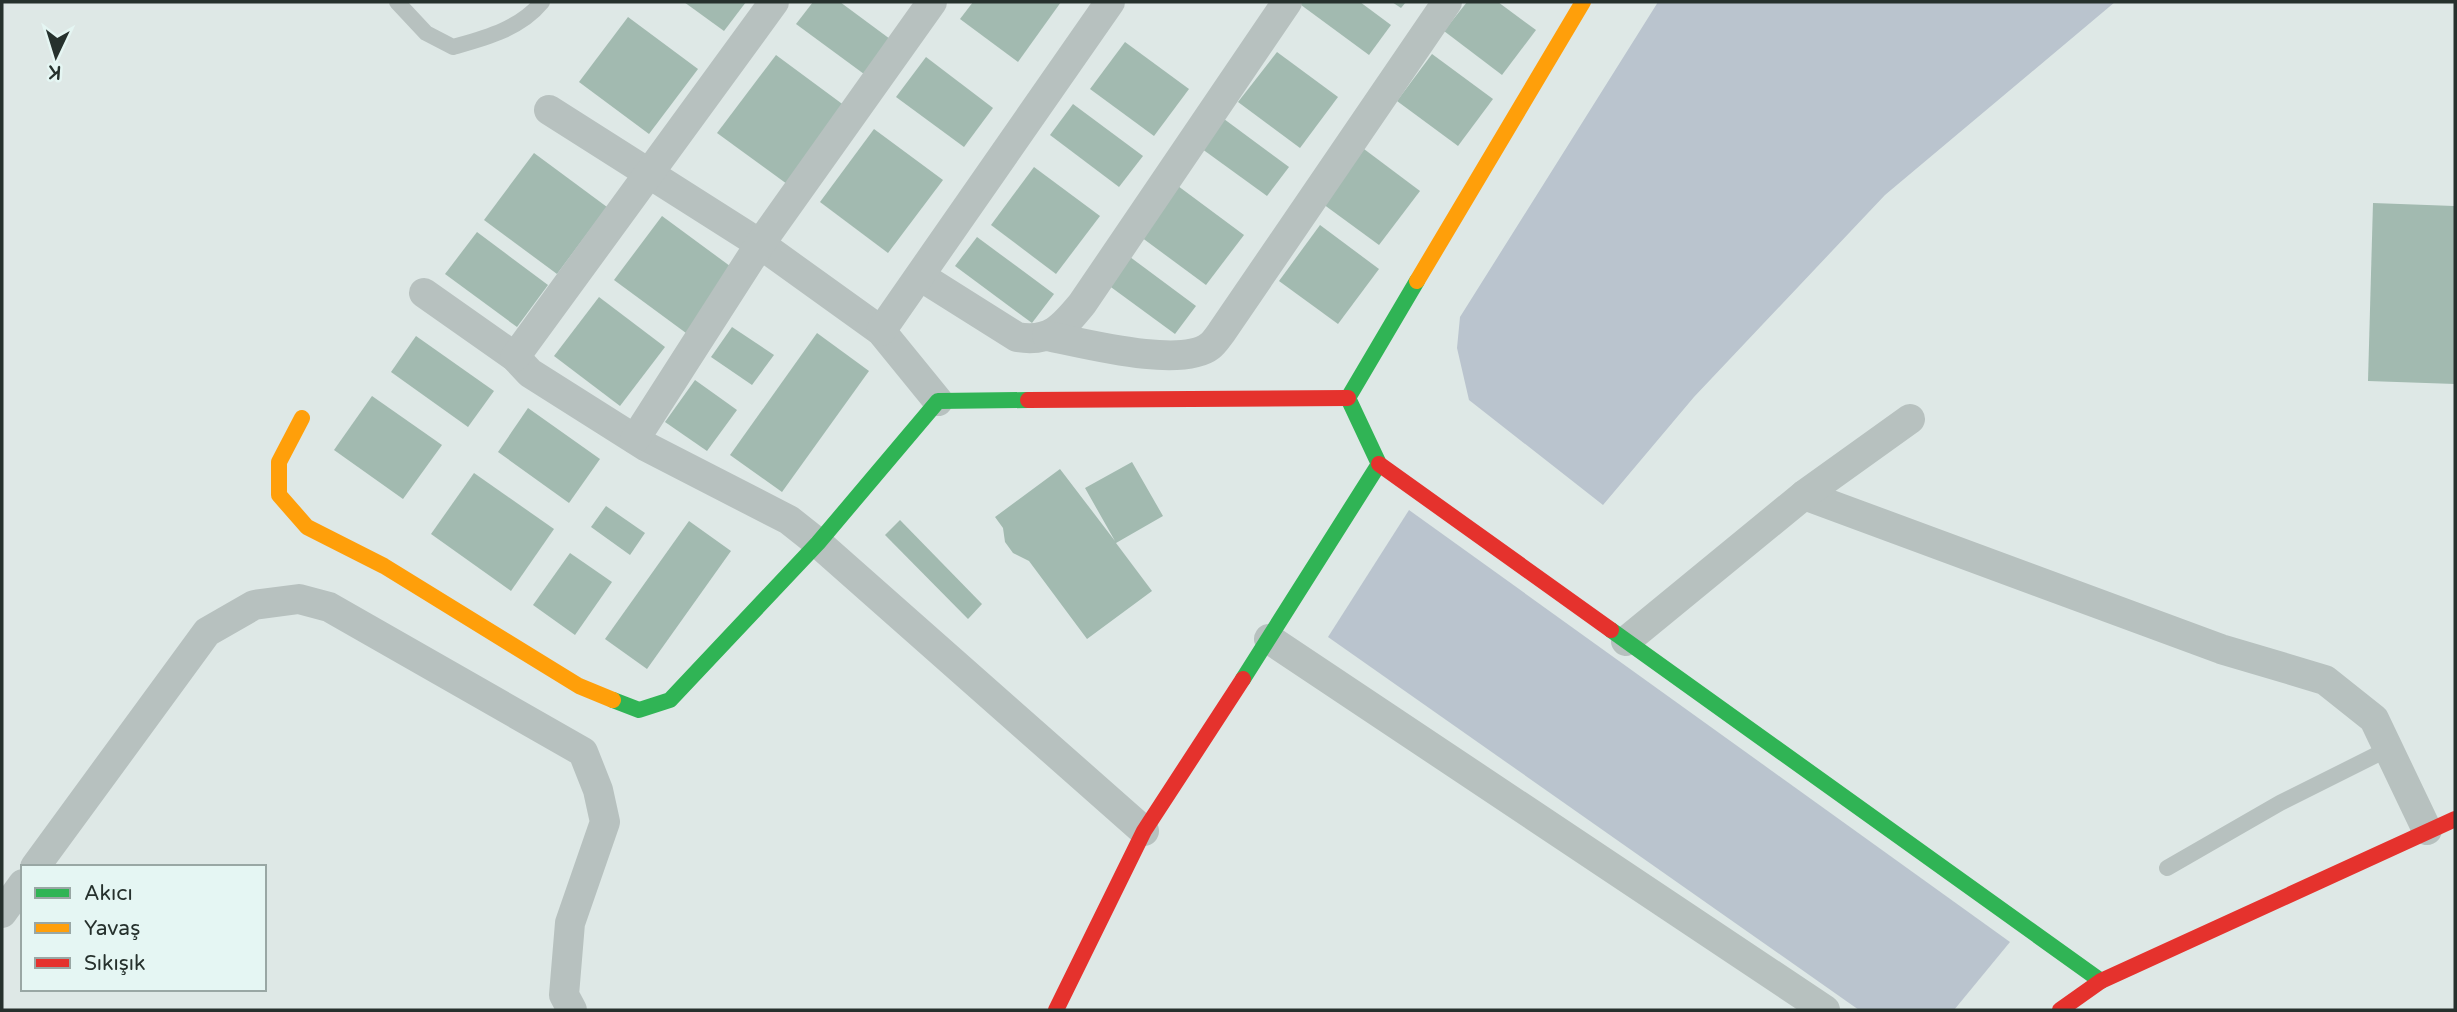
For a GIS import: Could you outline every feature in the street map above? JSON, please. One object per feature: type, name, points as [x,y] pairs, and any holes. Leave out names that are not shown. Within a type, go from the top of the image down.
[{"type":"street","points":[[515,357],[774,2]]},
{"type":"street","points":[[635,439],[760,244],[932,2]]},
{"type":"street","points":[[881,331],[1110,2]]},
{"type":"street","points":[[920,275],[1017,337],[1031,340],[1047,336],[1066,323],[1082,304],[1287,2]]},
{"type":"street","points":[[1047,336],[1135,353],[1191,353],[1209,347],[1221,334],[1447,2]]},
{"type":"street","points":[[1348,398],[1580,3]]},
{"type":"street","points":[[549,110],[760,244],[881,331],[938,401]]},
{"type":"street","points":[[424,293],[515,357],[530,373],[635,439],[789,520],[1144,831]]},
{"type":"street","points":[[302,418],[279,462],[279,495],[307,527],[384,566],[579,686],[639,710],[670,700],[818,543],[938,401],[1348,398]]},
{"type":"street","points":[[1348,398],[1379,464],[2101,981]]},
{"type":"street","points":[[1626,641],[1804,495],[1910,419]]},
{"type":"street","points":[[1056,1010],[1144,831],[1379,464]]},
{"type":"street","points":[[1804,495],[2221,649],[2325,680],[2374,719],[2427,830]]},
{"type":"street","points":[[36,865],[207,632],[254,605],[299,599],[329,607],[583,752],[598,790],[605,822],[570,923],[564,995],[572,1010]]},
{"type":"street","points":[[1269,639],[1825,1010]]},
{"type":"street","points":[[2060,1010],[2101,981],[2455,819]]},
{"type":"street","points":[[2,913],[21,887]]},
{"type":"lane","points":[[397,2],[426,33],[453,47],[494,36],[533,13],[542,2]]},
{"type":"lane","points":[[2166,868],[2280,803],[2388,749]]},
{"type":"shaded area","points":[[1658,2],[2115,2],[1885,195],[1694,397],[1603,505],[1469,400],[1457,348],[1460,317]]},
{"type":"shaded area","points":[[1409,510],[2010,942],[1954,1010],[1859,1010],[1328,637]]},
{"type":"building","points":[[684,2],[746,2],[724,31]]},
{"type":"building","points":[[813,2],[840,2],[890,39],[864,74],[796,24]]},
{"type":"building","points":[[973,2],[1061,2],[1018,62],[960,19]]},
{"type":"building","points":[[1297,2],[1360,2],[1391,25],[1369,55]]},
{"type":"building","points":[[1392,2],[1406,2],[1401,8]]},
{"type":"building","points":[[1467,2],[1498,2],[1536,30],[1502,75],[1444,31]]},
{"type":"building","points":[[628,17],[698,69],[649,134],[579,82]]},
{"type":"building","points":[[1125,42],[1189,89],[1154,136],[1090,89]]},
{"type":"building","points":[[1277,52],[1338,97],[1300,148],[1238,102]]},
{"type":"building","points":[[1432,54],[1493,99],[1458,146],[1397,101]]},
{"type":"building","points":[[776,55],[845,106],[787,184],[717,133]]},
{"type":"building","points":[[926,57],[993,108],[964,147],[896,97]]},
{"type":"building","points":[[1073,104],[1143,156],[1119,187],[1050,135]]},
{"type":"building","points":[[1220,116],[1289,167],[1267,196],[1198,146]]},
{"type":"building","points":[[874,129],[943,180],[888,253],[820,202]]},
{"type":"building","points":[[1364,149],[1420,191],[1379,245],[1323,204]]},
{"type":"building","points":[[534,153],[607,207],[557,274],[484,220]]},
{"type":"building","points":[[1034,167],[1100,216],[1056,274],[991,225]]},
{"type":"building","points":[[1178,186],[1244,235],[1206,285],[1141,237]]},
{"type":"building","points":[[2373,203],[2454,206],[2455,384],[2368,381]]},
{"type":"building","points":[[662,216],[734,269],[686,333],[614,280]]},
{"type":"building","points":[[1320,225],[1379,269],[1338,324],[1279,281]]},
{"type":"building","points":[[477,232],[548,285],[517,327],[445,274]]},
{"type":"building","points":[[977,237],[1054,294],[1032,323],[955,266]]},
{"type":"building","points":[[1126,254],[1196,306],[1175,334],[1104,282]]},
{"type":"building","points":[[599,297],[665,347],[620,406],[554,356]]},
{"type":"building","points":[[732,327],[774,355],[752,385],[711,357]]},
{"type":"building","points":[[817,333],[869,371],[782,492],[730,455]]},
{"type":"building","points":[[416,336],[494,391],[468,427],[391,372]]},
{"type":"building","points":[[695,380],[737,410],[707,451],[665,422]]},
{"type":"building","points":[[372,396],[442,445],[403,499],[334,450]]},
{"type":"building","points":[[528,408],[600,459],[569,503],[498,452]]},
{"type":"building","points":[[1132,462],[1163,516],[1116,543],[1152,591],[1087,639],[1029,561],[1013,553],[1005,542],[1003,528],[995,517],[1060,469],[1115,541],[1085,488]]},
{"type":"building","points":[[474,473],[554,529],[511,591],[431,534]]},
{"type":"building","points":[[606,506],[645,533],[630,555],[591,527]]},
{"type":"building","points":[[900,520],[982,604],[968,619],[885,535]]},
{"type":"building","points":[[689,521],[731,551],[647,669],[605,639]]},
{"type":"building","points":[[570,553],[612,582],[575,635],[533,605]]},
{"type":"traffic: fast","points":[[1243,679],[1379,464],[1348,398],[1417,281]]},
{"type":"traffic: fast","points":[[613,700],[639,710],[670,700],[818,543],[938,401],[1028,400]]},
{"type":"traffic: fast","points":[[1611,630],[2101,981]]},
{"type":"traffic: slow","points":[[1417,281],[1583,2]]},
{"type":"traffic: slow","points":[[302,418],[279,462],[279,495],[307,527],[384,566],[579,686],[613,700]]},
{"type":"traffic: jam","points":[[1028,400],[1348,398]]},
{"type":"traffic: jam","points":[[1379,464],[1611,630]]},
{"type":"traffic: jam","points":[[1056,1010],[1144,831],[1243,679]]},
{"type":"traffic: jam","points":[[2060,1010],[2101,981],[2455,819]]}]
